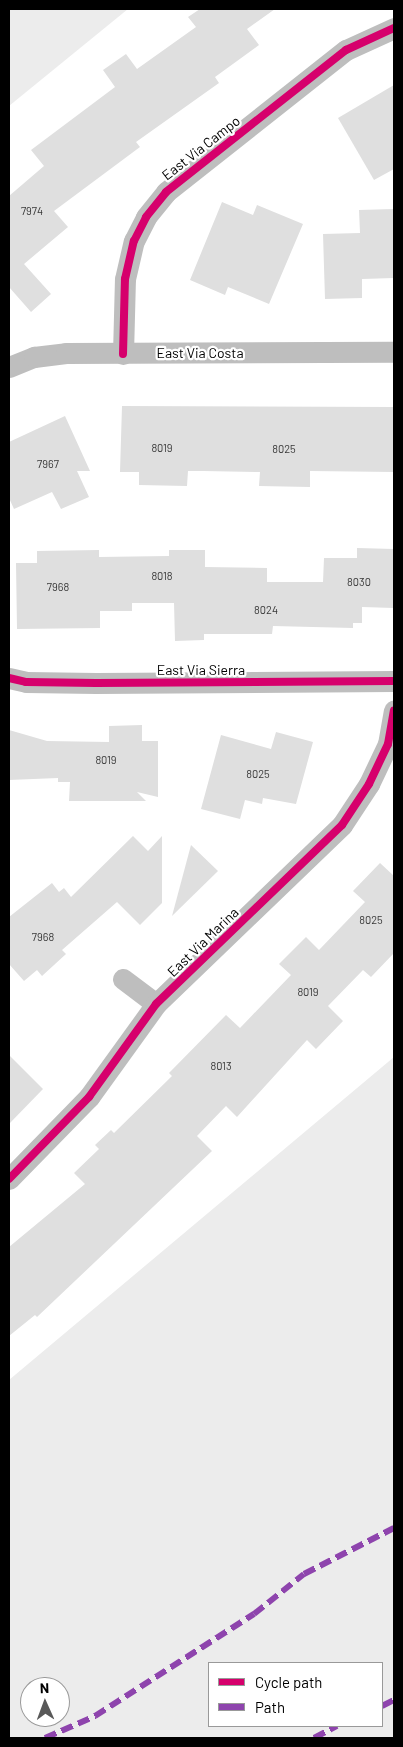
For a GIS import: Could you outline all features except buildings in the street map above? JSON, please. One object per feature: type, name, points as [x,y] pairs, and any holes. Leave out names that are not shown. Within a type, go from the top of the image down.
[{"type":"street","name":"East Via Campo","points":[[123,354],[125,279],[134,241],[146,217],[166,192],[346,50],[394,28]]},
{"type":"street","name":"East Via Costa","points":[[9,367],[34,357],[66,353],[394,352]]},
{"type":"street","name":"East Via Sierra","points":[[9,678],[26,682],[96,683],[394,681]]},
{"type":"street","name":"East Via Marina","points":[[9,1179],[89,1097],[156,1004],[342,825],[370,784],[388,744],[394,711]]},
{"type":"street","points":[[123,979],[156,1004]]},
{"type":"shaded area","points":[[9,9],[128,9],[9,106]]},
{"type":"shaded area","points":[[394,1057],[394,1738],[9,1738],[9,1380]]},
{"type":"marked path","points":[[45,1738],[95,1716],[254,1614],[304,1574],[394,1528]]},
{"type":"marked path","points":[[383,1706],[394,1700]]},
{"type":"marked path","points":[[314,1738],[335,1727]]},
{"type":"cycle path","points":[[123,354],[125,279],[134,241],[146,217],[166,192],[346,50],[394,28]]},
{"type":"cycle path","points":[[9,678],[26,682],[96,683],[394,681]]},
{"type":"cycle path","points":[[9,1179],[89,1097],[156,1004],[342,825],[369,784],[388,744],[394,711]]}]
